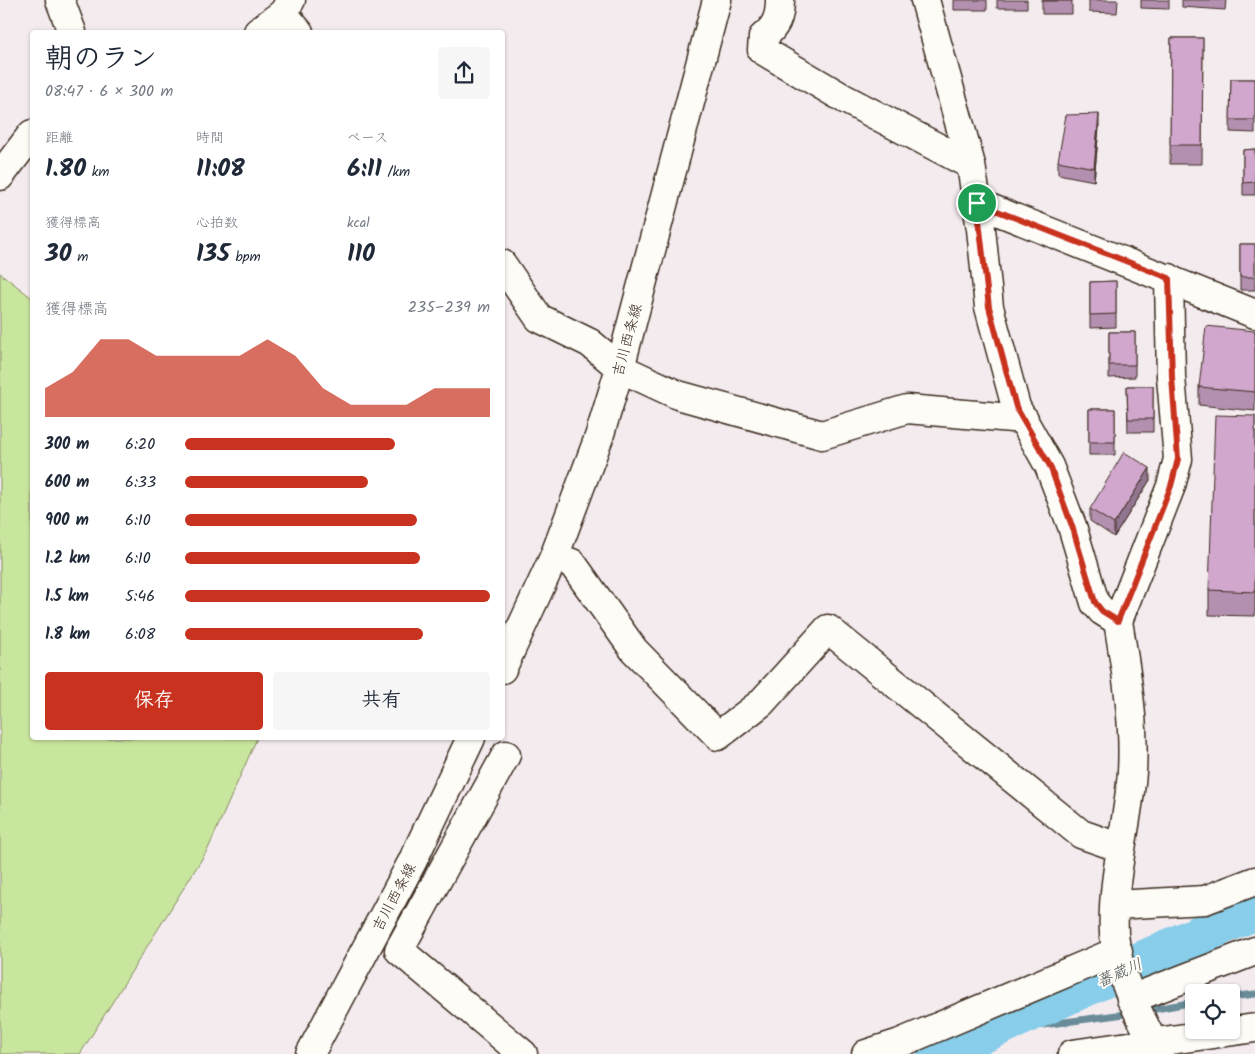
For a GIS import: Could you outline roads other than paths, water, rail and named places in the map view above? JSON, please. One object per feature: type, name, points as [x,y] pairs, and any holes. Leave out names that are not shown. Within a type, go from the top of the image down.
[{"type":"street","points":[[60,0],[71,30]]},
{"type":"street","name":"吉川西条線","points":[[505,663],[554,558],[599,437],[620,368],[717,0]]},
{"type":"street","points":[[780,0],[780,12],[774,28],[762,37],[762,50],[844,99],[971,165]]},
{"type":"street","points":[[925,0],[971,165],[989,307],[1016,407],[1050,466],[1072,526],[1095,602],[1102,611],[1118,621]]},
{"type":"street","points":[[262,30],[291,15]]},
{"type":"street","points":[[0,176],[30,137]]},
{"type":"street","points":[[977,203],[1169,278],[1255,314]]},
{"type":"street","points":[[505,268],[539,318],[590,343],[620,368],[678,395],[822,435],[907,409],[1024,419]]},
{"type":"street","points":[[1156,1048],[1131,999],[1114,934],[1121,848],[1132,773],[1130,691],[1118,621],[1171,486],[1178,459],[1172,377],[1169,278]]},
{"type":"street","points":[[554,558],[572,563],[634,650],[718,736],[761,703],[828,629],[1081,834],[1121,848]]},
{"type":"street","name":"吉川西条線","points":[[310,1054],[412,862],[470,740]]},
{"type":"street","points":[[506,755],[399,950],[523,1054]]},
{"type":"street","points":[[412,862],[437,880]]},
{"type":"street","points":[[1115,905],[1205,900],[1255,881]]},
{"type":"street","points":[[1131,999],[1255,951]]},
{"type":"street","points":[[866,1054],[900,1043],[1118,955]]},
{"type":"street","points":[[1072,1054],[1156,1048],[1255,1028]]},
{"type":"waterway","name":"蕃蔵川","points":[[937,1054],[1255,910]]},
{"type":"waterway","points":[[1240,996],[1255,994]]},
{"type":"waterway","points":[[1145,1011],[1185,1004]]},
{"type":"waterway","points":[[983,1033],[1132,1013]]}]
